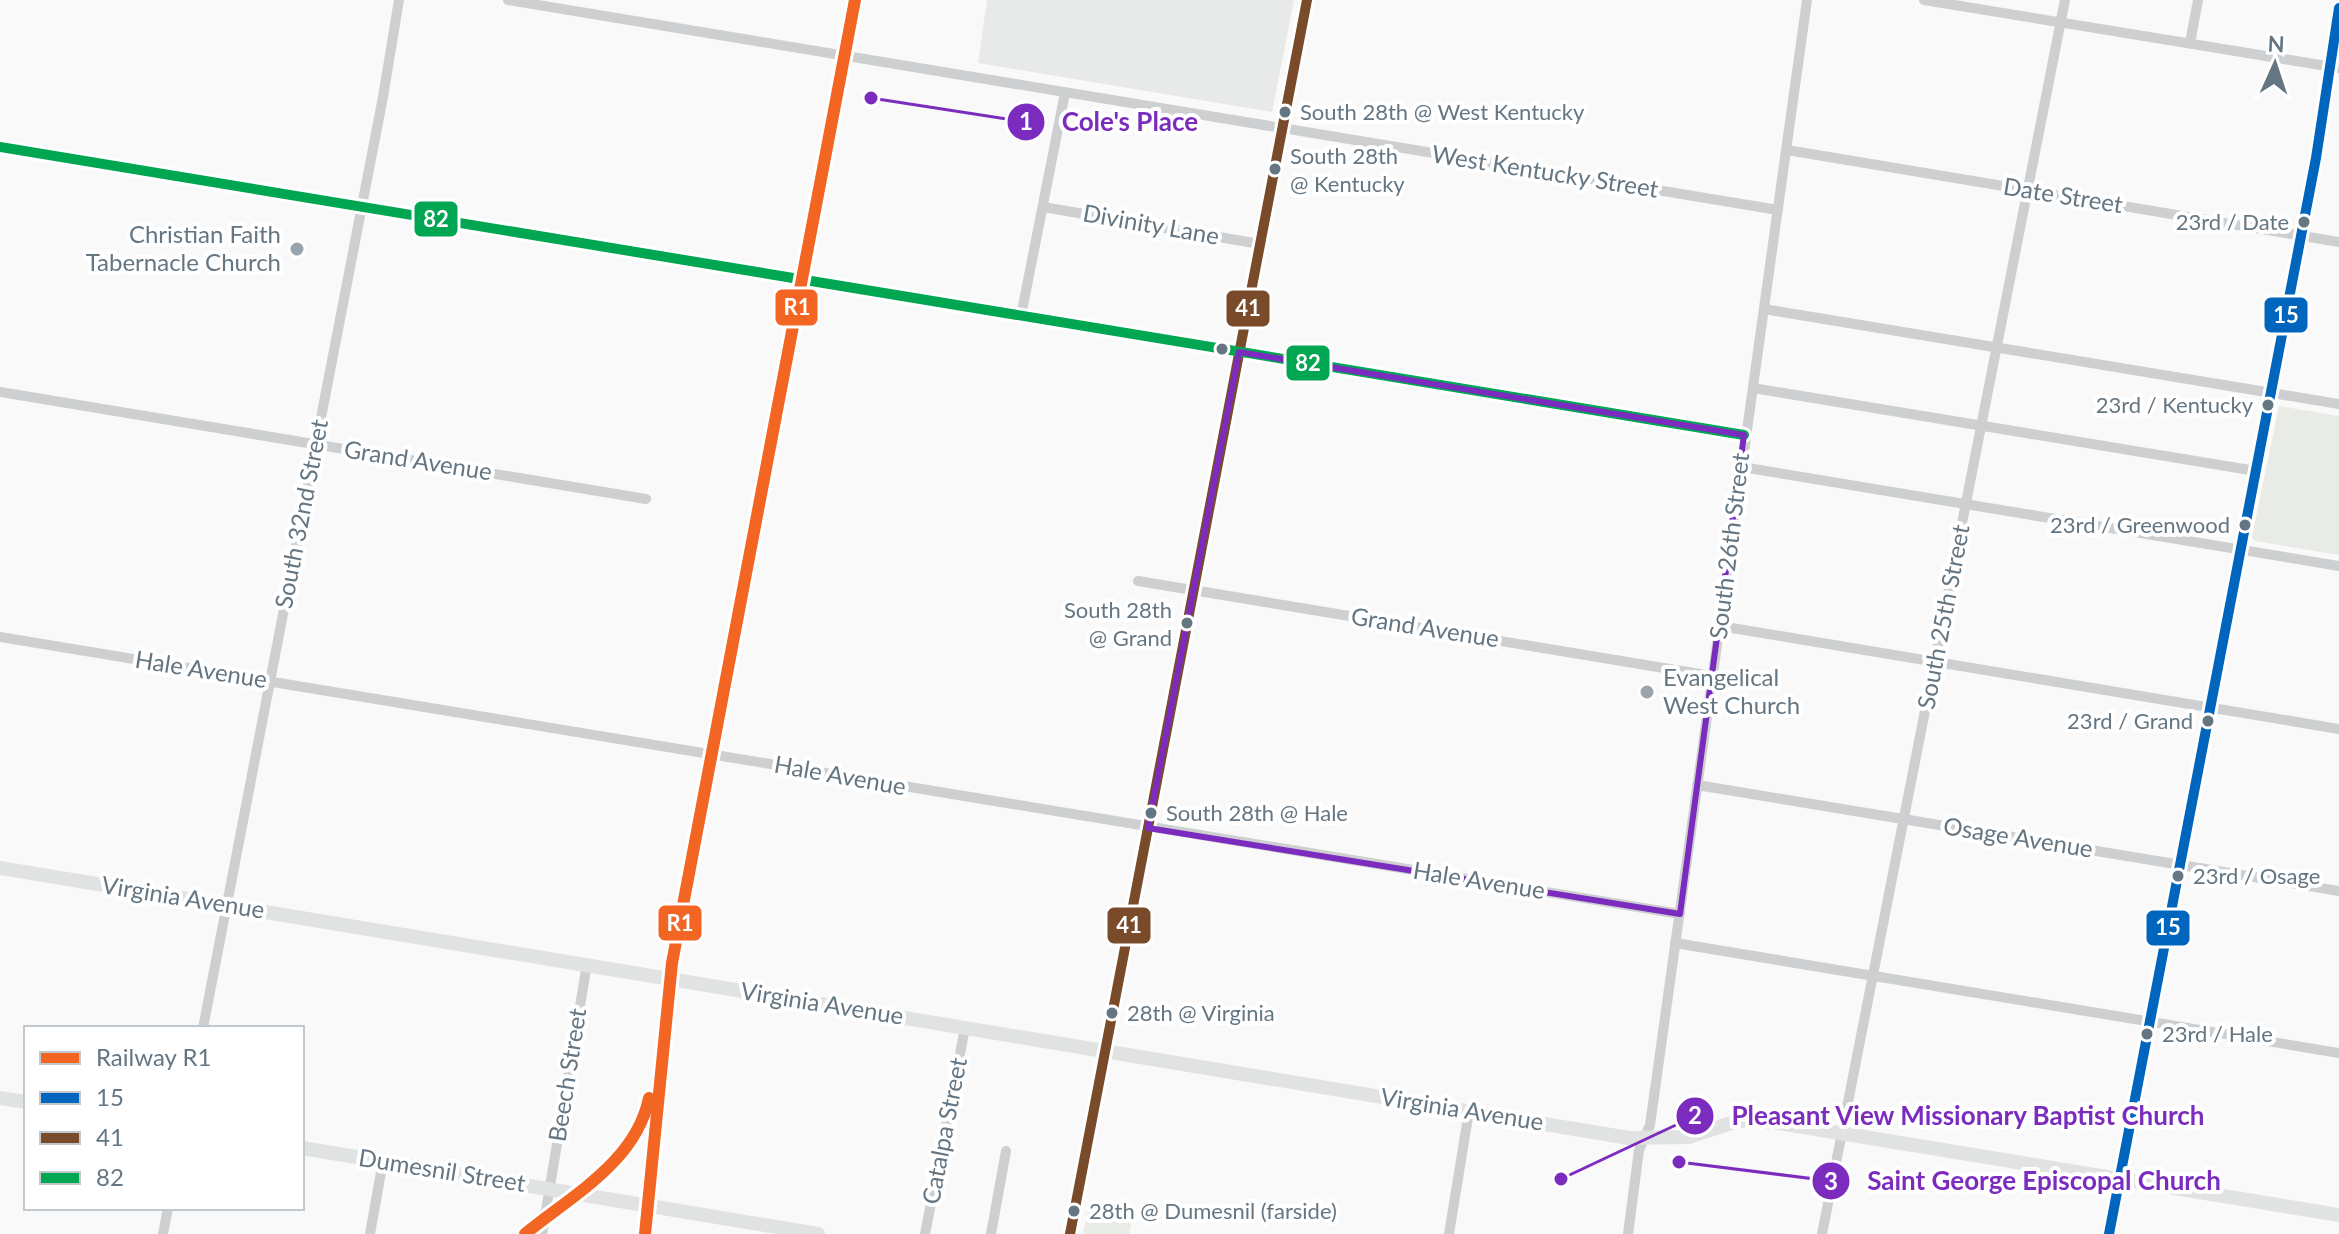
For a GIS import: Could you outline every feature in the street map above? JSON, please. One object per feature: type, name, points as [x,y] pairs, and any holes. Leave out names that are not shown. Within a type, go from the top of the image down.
[{"type":"main road","name":"Virginia Avenue","points":[[0,868],[1469,1111],[1645,1137],[1689,1137],[1744,1120],[2339,1215]]},
{"type":"main road","points":[[0,1098],[24,1102]]},
{"type":"main road","name":"Dumesnil Street","points":[[304,1148],[549,1189],[747,1228],[818,1234]]},
{"type":"street","name":"South 32nd Street","points":[[203,1026],[362,207],[399,0]]},
{"type":"street","name":"West Kentucky Street","points":[[508,0],[1778,210]]},
{"type":"street","points":[[1070,1234],[1307,0]]},
{"type":"street","name":"South 26th Street","points":[[1628,1234],[1639,1150],[1650,1125],[1807,0]]},
{"type":"street","points":[[1924,0],[2335,68]]},
{"type":"street","name":"South 25th Street","points":[[1822,1234],[1845,1134],[2065,0]]},
{"type":"street","points":[[2190,43],[2198,0]]},
{"type":"street","points":[[2109,1234],[2335,68],[2339,8]]},
{"type":"street","points":[[1021,316],[1065,93]]},
{"type":"street","points":[[0,147],[1744,435]]},
{"type":"street","name":"Date Street","points":[[1787,150],[2339,242]]},
{"type":"street","name":"Divinity Lane","points":[[1043,207],[1260,244]]},
{"type":"street","points":[[1764,309],[2339,404]]},
{"type":"street","points":[[1753,388],[2256,471]]},
{"type":"street","name":"Grand Avenue","points":[[0,392],[646,499]]},
{"type":"street","points":[[1742,467],[2339,566]]},
{"type":"street","name":"Grand Avenue","points":[[1138,581],[1712,676]]},
{"type":"street","points":[[1720,626],[2339,729]]},
{"type":"street","name":"Hale Avenue","points":[[0,637],[1680,914]]},
{"type":"street","name":"Osage Avenue","points":[[1697,785],[2339,891]]},
{"type":"street","points":[[1675,943],[2339,1053]]},
{"type":"street","name":"Beech Street","points":[[542,1234],[587,964]]},
{"type":"street","name":"Catalpa Street","points":[[925,1234],[965,1028]]},
{"type":"street","points":[[1449,1234],[1469,1111]]},
{"type":"street","points":[[991,1234],[1006,1151]]},
{"type":"street","points":[[370,1234],[383,1161]]},
{"type":"street","points":[[163,1234],[168,1210]]},
{"type":"highlighted area","points":[[1239,352],[1744,435],[1680,914],[1148,828]]},
{"type":"shaded area","points":[[987,0],[1294,0],[1272,112],[978,63]]},
{"type":"shaded area","points":[[2279,406],[2339,416],[2339,555],[2255,541],[2252,537]]},
{"type":"shaded area","points":[[1088,1210],[1132,1219],[1129,1234],[1083,1234]]},
{"type":"rail line","name":"R1","points":[[645,1234],[672,963],[855,0]]},
{"type":"rail line","name":"R1","points":[[525,1234],[581,1191],[616,1159],[642,1121],[649,1098]]},
{"type":"transit line","name":"41","points":[[1070,1234],[1307,0]]},
{"type":"transit line","name":"15","points":[[2109,1234],[2316,158],[2339,8]]},
{"type":"transit line","name":"82","points":[[0,147],[1744,435]]},
{"type":"place","name":"Cole's Place","points":[[871,98]]},
{"type":"place","name":"South 28th @ West Kentucky","points":[[1285,112]]},
{"type":"place","name":"South 28th @ Kentucky","points":[[1275,169]]},
{"type":"place","name":"23rd / Date","points":[[2304,222]]},
{"type":"place","name":"Christian Faith Tabernacle Church","points":[[297,249]]},
{"type":"place","name":"23rd / Kentucky","points":[[2268,405]]},
{"type":"place","name":"23rd / Greenwood","points":[[2245,525]]},
{"type":"place","name":"South 28th @ Grand","points":[[1187,623]]},
{"type":"place","name":"Evangelical West Church","points":[[1647,692]]},
{"type":"place","name":"23rd / Grand","points":[[2208,721]]},
{"type":"place","name":"South 28th @ Hale","points":[[1151,813]]},
{"type":"place","name":"23rd / Osage","points":[[2178,876]]},
{"type":"place","name":"28th @ Virginia","points":[[1112,1013]]},
{"type":"place","name":"23rd / Hale","points":[[2147,1034]]},
{"type":"place","name":"Saint George Episcopal Church","points":[[1679,1162]]},
{"type":"place","name":"Pleasant View Missionary Baptist Church","points":[[1561,1179]]},
{"type":"place","name":"28th @ Dumesnil (farside)","points":[[1074,1211]]}]
